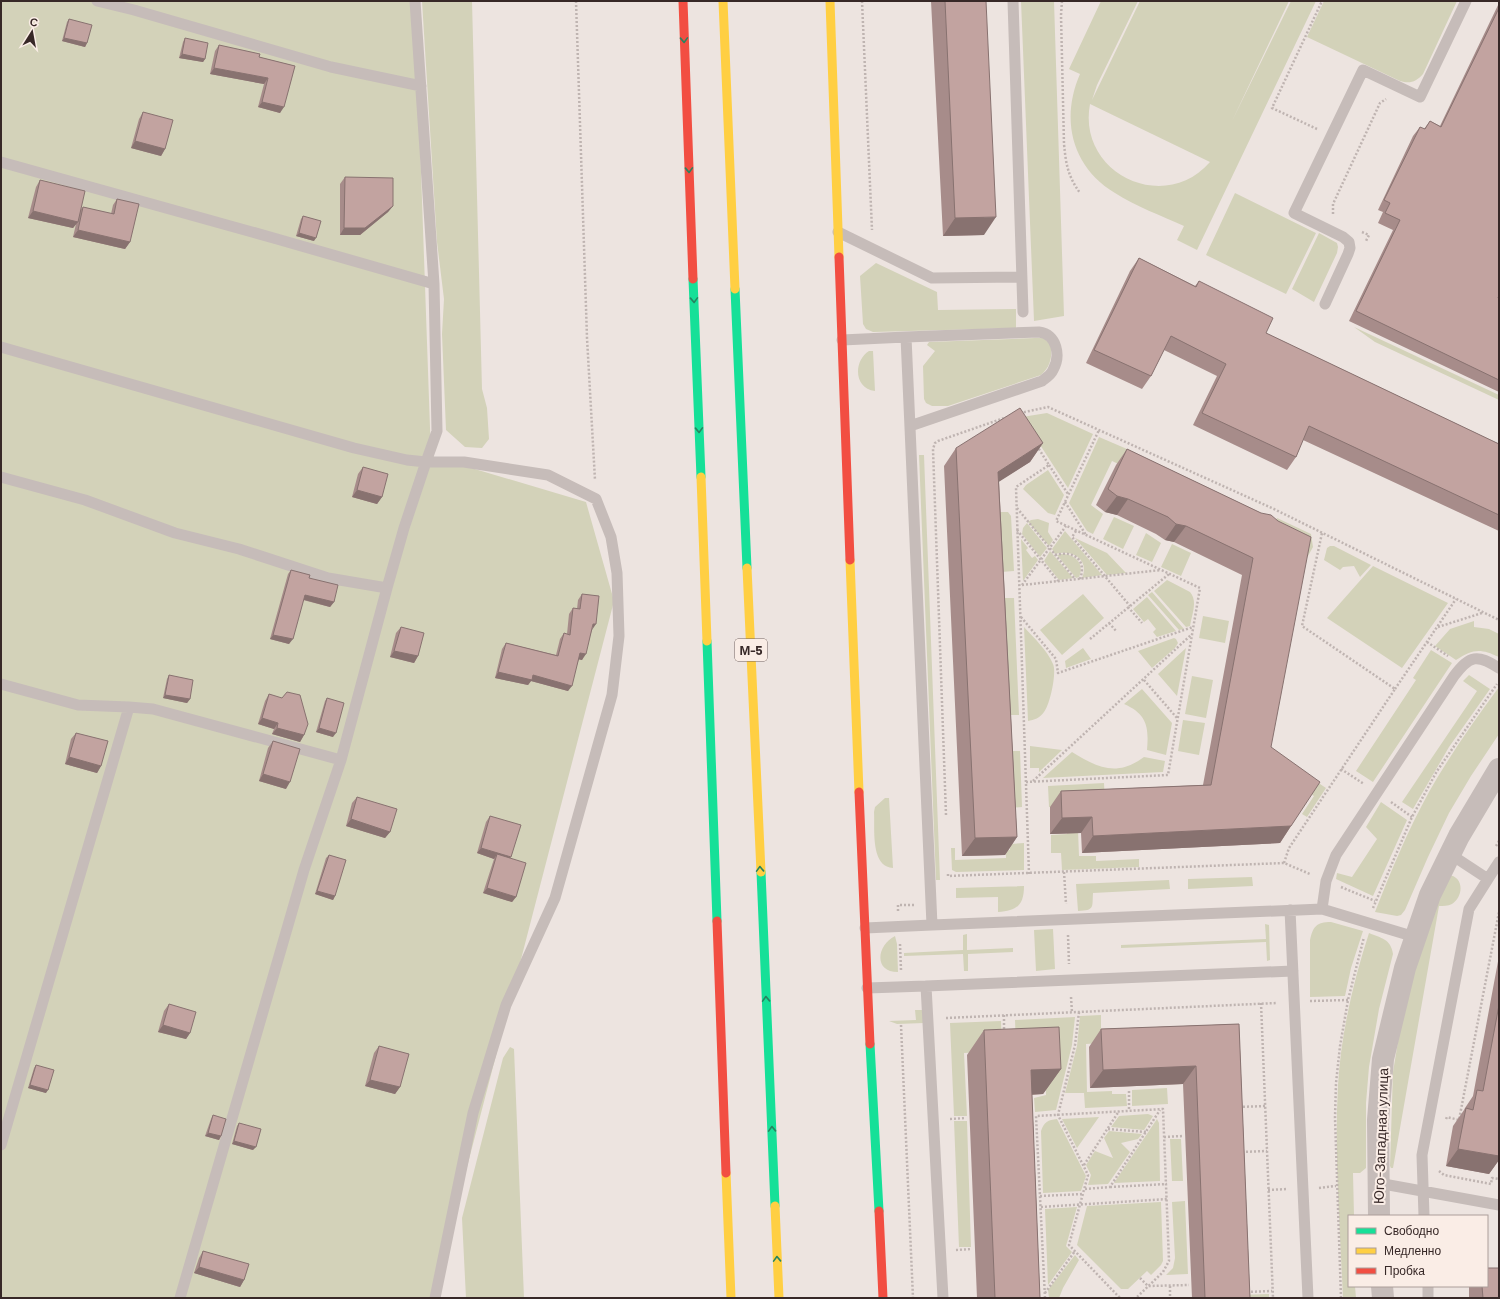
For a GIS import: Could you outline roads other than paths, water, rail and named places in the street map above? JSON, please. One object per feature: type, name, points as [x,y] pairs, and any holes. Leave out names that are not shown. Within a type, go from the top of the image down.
[{"type":"main road","points":[[683,1],[731,1298]]},
{"type":"main road","name":"М-5","points":[[723,1],[779,1298]]},
{"type":"main road","points":[[830,1],[867,988],[883,1298]]},
{"type":"street","name":"Юго-Западная улица","points":[[1379,1215],[1378,1120],[1383,1059],[1405,968],[1430,895],[1459,836],[1499,769]]},
{"type":"street","points":[[1382,1287],[1383,1298]]},
{"type":"lane","points":[[97,1],[142,12],[331,67],[421,86]]},
{"type":"lane","points":[[180,1298],[302,878],[341,760],[406,521],[438,431],[434,284],[414,1]]},
{"type":"lane","points":[[1013,1],[1023,312]]},
{"type":"lane","points":[[1325,304],[1348,254],[1350,248],[1349,242],[1343,237],[1294,213],[1363,70],[1420,97],[1466,1]]},
{"type":"lane","points":[[1,162],[434,284]]},
{"type":"lane","points":[[838,232],[932,278],[1022,277]]},
{"type":"lane","points":[[842,340],[1039,332],[1047,334],[1056,344],[1055,366],[1053,371],[1042,381],[910,426]]},
{"type":"lane","points":[[906,337],[932,925]]},
{"type":"lane","points":[[1,346],[354,448],[407,460],[426,462],[464,462],[548,474],[596,499],[611,537],[617,573],[619,636],[612,694],[555,898],[506,1005],[473,1113],[435,1298]]},
{"type":"lane","points":[[1,477],[85,500],[175,533],[239,549],[328,578],[387,588]]},
{"type":"lane","points":[[1322,909],[1326,881],[1336,855],[1462,666],[1473,659],[1481,658],[1499,668]]},
{"type":"lane","points":[[1,684],[78,705],[129,706],[153,709],[341,760]]},
{"type":"lane","points":[[1,1145],[129,706]]},
{"type":"lane","points":[[1450,854],[1488,879]]},
{"type":"lane","points":[[1424,1215],[1422,1155],[1469,909],[1499,862]]},
{"type":"lane","points":[[865,928],[1322,909],[1415,937]]},
{"type":"lane","points":[[1290,910],[1308,1298]]},
{"type":"lane","points":[[867,988],[1293,971]]},
{"type":"lane","points":[[926,986],[943,1298]]},
{"type":"lane","points":[[1378,1183],[1499,1205]]},
{"type":"lane","points":[[1428,1287],[1428,1298]]}]
